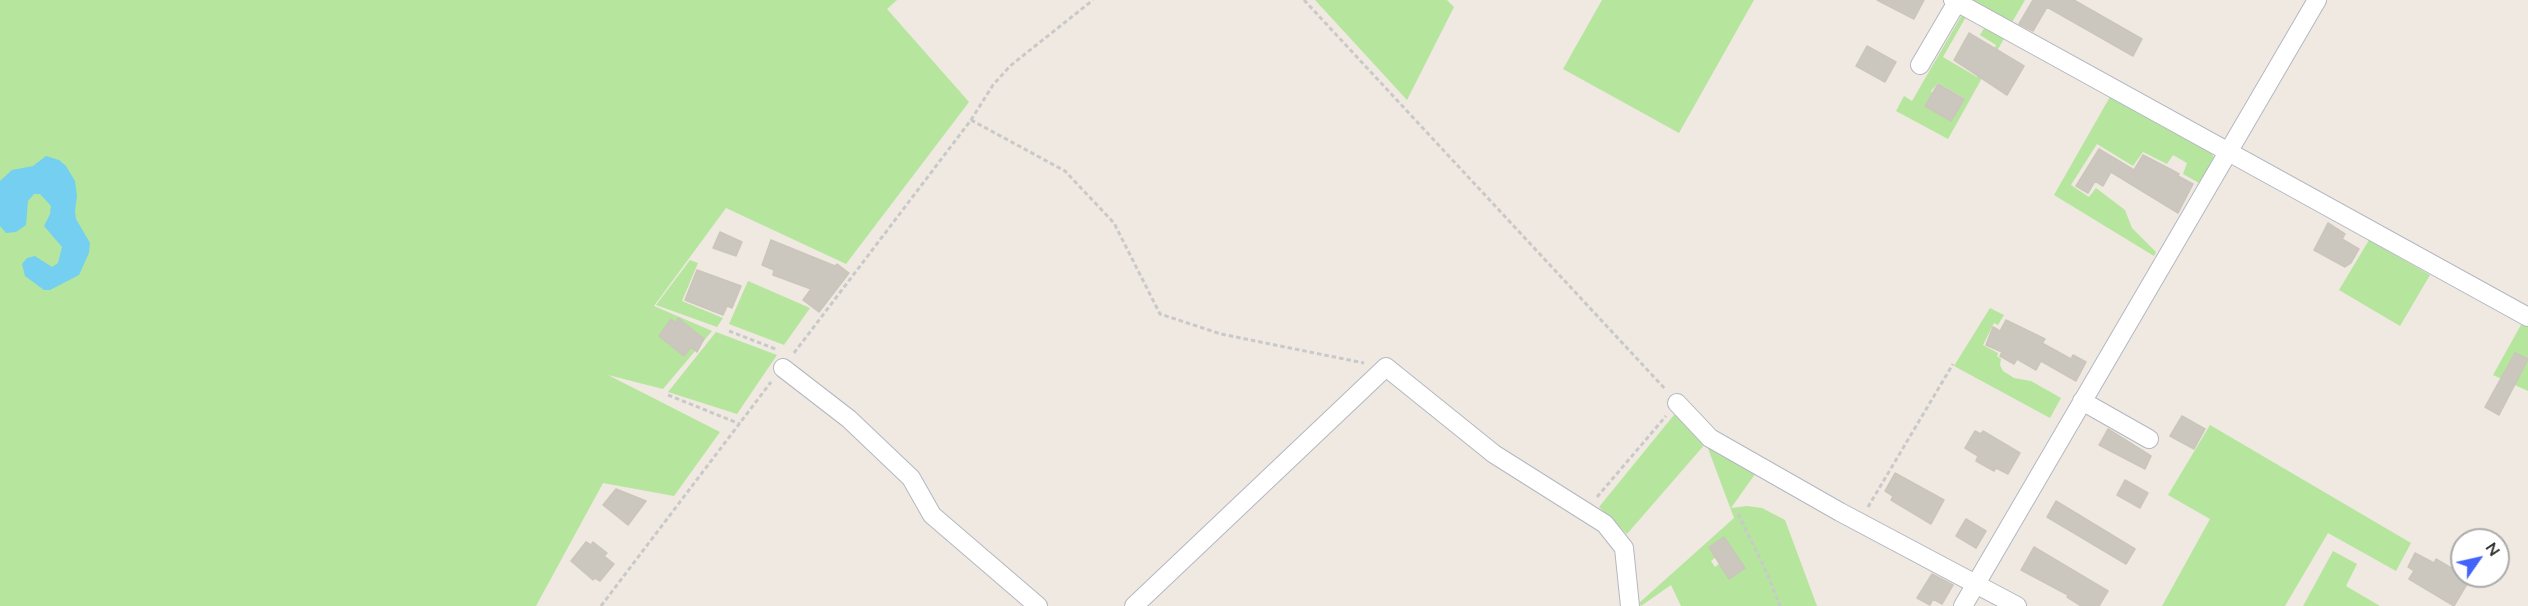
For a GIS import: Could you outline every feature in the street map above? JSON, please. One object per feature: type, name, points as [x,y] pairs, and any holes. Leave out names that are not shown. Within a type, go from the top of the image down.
[{"type":"street","points":[[1963,606],[2317,0]]},
{"type":"street","points":[[1920,65],[1955,1],[2528,317]]},
{"type":"street","points":[[787,362],[911,478],[932,515],[1038,606]]},
{"type":"street","points":[[1134,606],[1386,367],[1494,454],[1605,524],[1624,548],[1630,606]]},
{"type":"street","points":[[2082,401],[2150,439]]},
{"type":"street","points":[[1677,403],[1710,438],[1859,522],[2017,606]]},
{"type":"path","points":[[601,606],[971,120],[993,85],[1010,66],[1093,0]]},
{"type":"path","points":[[1304,0],[1677,403],[1585,512]]},
{"type":"path","points":[[971,120],[1065,171],[1114,223],[1160,314],[1221,334],[1386,367]]},
{"type":"path","points":[[729,331],[787,362]]},
{"type":"path","points":[[1859,522],[1953,364]]},
{"type":"path","points":[[668,395],[740,424]]},
{"type":"path","points":[[1738,514],[1767,573],[1780,606]]},
{"type":"green space","points":[[0,0],[897,0],[887,9],[969,102],[846,264],[726,208],[654,306],[712,331],[663,389],[608,375],[720,432],[674,496],[603,483],[536,606],[0,606]]},
{"type":"green space","points":[[1315,0],[1447,0],[1454,7],[1407,100]]},
{"type":"green space","points":[[1602,0],[1754,0],[1679,133],[1563,69]]},
{"type":"green space","points":[[1971,0],[2025,0],[2011,24]]},
{"type":"green space","points":[[1963,13],[1967,15],[1943,57],[1977,77],[1996,45],[1980,35],[1987,23],[2006,35],[1948,139],[1896,111],[1904,96],[1912,101]],"holes":[[[1938,83],[1964,98],[1951,121],[1931,91]]]},
{"type":"green space","points":[[2111,95],[2212,152],[2214,159],[2199,183],[2183,174],[2187,163],[2173,155],[2167,164],[2143,152],[2133,166],[2097,144],[2071,185],[2089,197],[2096,188],[2125,210],[2132,228],[2156,252],[2154,256],[2054,195]]},
{"type":"green space","points":[[2369,240],[2430,275],[2400,326],[2339,290]]},
{"type":"green space","points":[[690,260],[698,263],[682,301],[723,318],[717,327],[656,305]]},
{"type":"green space","points":[[748,281],[810,308],[784,345],[729,324]]},
{"type":"green space","points":[[1990,308],[2004,315],[1998,325],[1994,323],[1983,345],[1998,353],[2003,371],[2014,378],[2031,381],[2061,398],[2050,418],[1954,366]]},
{"type":"green space","points":[[2522,323],[2528,327],[2528,391],[2493,375]]},
{"type":"green space","points":[[716,332],[777,355],[737,414],[668,392]]},
{"type":"green space","points":[[1678,410],[1758,470],[1731,508],[1747,506],[1762,508],[1785,520],[1817,606],[1681,606],[1671,585],[1641,606],[1639,603],[1734,518],[1706,443],[1627,534],[1599,507]],"holes":[[[1724,537],[1745,568],[1729,579],[1719,564],[1715,567],[1711,561],[1716,557],[1710,547]]]},
{"type":"green space","points":[[2210,425],[2411,543],[2396,571],[2328,533],[2285,606],[2162,606],[2210,519],[2168,495]]},
{"type":"green space","points":[[2333,551],[2357,564],[2346,586],[2380,606],[2303,606]]},
{"type":"water","points":[[46,156],[59,160],[66,166],[75,181],[76,219],[90,243],[89,253],[79,275],[50,290],[44,290],[25,276],[22,264],[27,258],[35,256],[52,267],[58,263],[62,247],[44,226],[51,206],[40,194],[34,194],[28,201],[26,225],[16,232],[6,233],[0,226],[0,181],[12,170],[33,166]]},
{"type":"building","points":[[1877,0],[1924,0],[1914,19]]},
{"type":"building","points":[[2033,0],[2074,0],[2142,39],[2133,56],[2047,7],[2033,31],[2019,24]]},
{"type":"building","points":[[1969,33],[2024,66],[2007,95],[1954,60]]},
{"type":"building","points":[[1867,46],[1896,62],[1885,82],[1856,66]]},
{"type":"building","points":[[1938,84],[1964,99],[1951,121],[1925,106]]},
{"type":"building","points":[[2099,149],[2134,170],[2143,155],[2193,184],[2178,213],[2111,172],[2103,186],[2095,181],[2088,193],[2076,186]]},
{"type":"building","points":[[2328,223],[2345,234],[2342,239],[2359,249],[2351,263],[2345,267],[2314,250]]},
{"type":"building","points":[[720,232],[742,242],[736,256],[713,248]]},
{"type":"building","points":[[771,240],[835,266],[837,264],[849,273],[819,312],[803,300],[811,289],[773,275],[774,270],[762,265]]},
{"type":"building","points":[[697,270],[741,286],[732,308],[727,306],[723,315],[685,300]]},
{"type":"building","points":[[678,318],[704,339],[697,352],[691,347],[684,356],[659,336],[671,319],[676,323]]},
{"type":"building","points":[[2006,320],[2045,339],[2042,343],[2071,359],[2073,355],[2086,362],[2076,381],[2041,361],[2036,370],[2017,359],[2014,364],[2000,356],[2002,352],[1986,345],[1993,327],[2000,331]]},
{"type":"building","points":[[2515,353],[2528,359],[2499,415],[2485,407]]},
{"type":"building","points":[[2182,416],[2205,429],[2194,449],[2170,436]]},
{"type":"building","points":[[2108,429],[2151,456],[2145,469],[2099,445]]},
{"type":"building","points":[[1975,431],[1981,434],[1983,431],[2020,453],[2008,474],[1996,468],[1994,471],[1976,461],[1978,456],[1965,448]]},
{"type":"building","points":[[1895,473],[1944,500],[1931,524],[1891,500],[1893,496],[1885,491]]},
{"type":"building","points":[[2125,480],[2148,493],[2140,508],[2117,495]]},
{"type":"building","points":[[616,489],[646,501],[628,525],[603,505]]},
{"type":"building","points":[[2056,501],[2135,549],[2126,564],[2047,517]]},
{"type":"building","points":[[1966,519],[1986,531],[1976,548],[1956,536]]},
{"type":"building","points":[[1724,537],[1745,568],[1729,579],[1709,547]]},
{"type":"building","points":[[586,542],[591,545],[593,542],[607,553],[604,556],[614,564],[600,581],[595,578],[593,580],[571,561]]},
{"type":"building","points":[[2034,547],[2108,591],[2099,606],[2081,606],[2067,597],[2068,595],[2021,570]]},
{"type":"building","points":[[2415,553],[2434,563],[2436,559],[2450,567],[2450,588],[2465,588],[2454,606],[2409,579],[2414,571],[2408,567]]},
{"type":"building","points":[[1932,574],[1953,585],[1942,604],[1933,599],[1930,605],[1917,598]]}]
